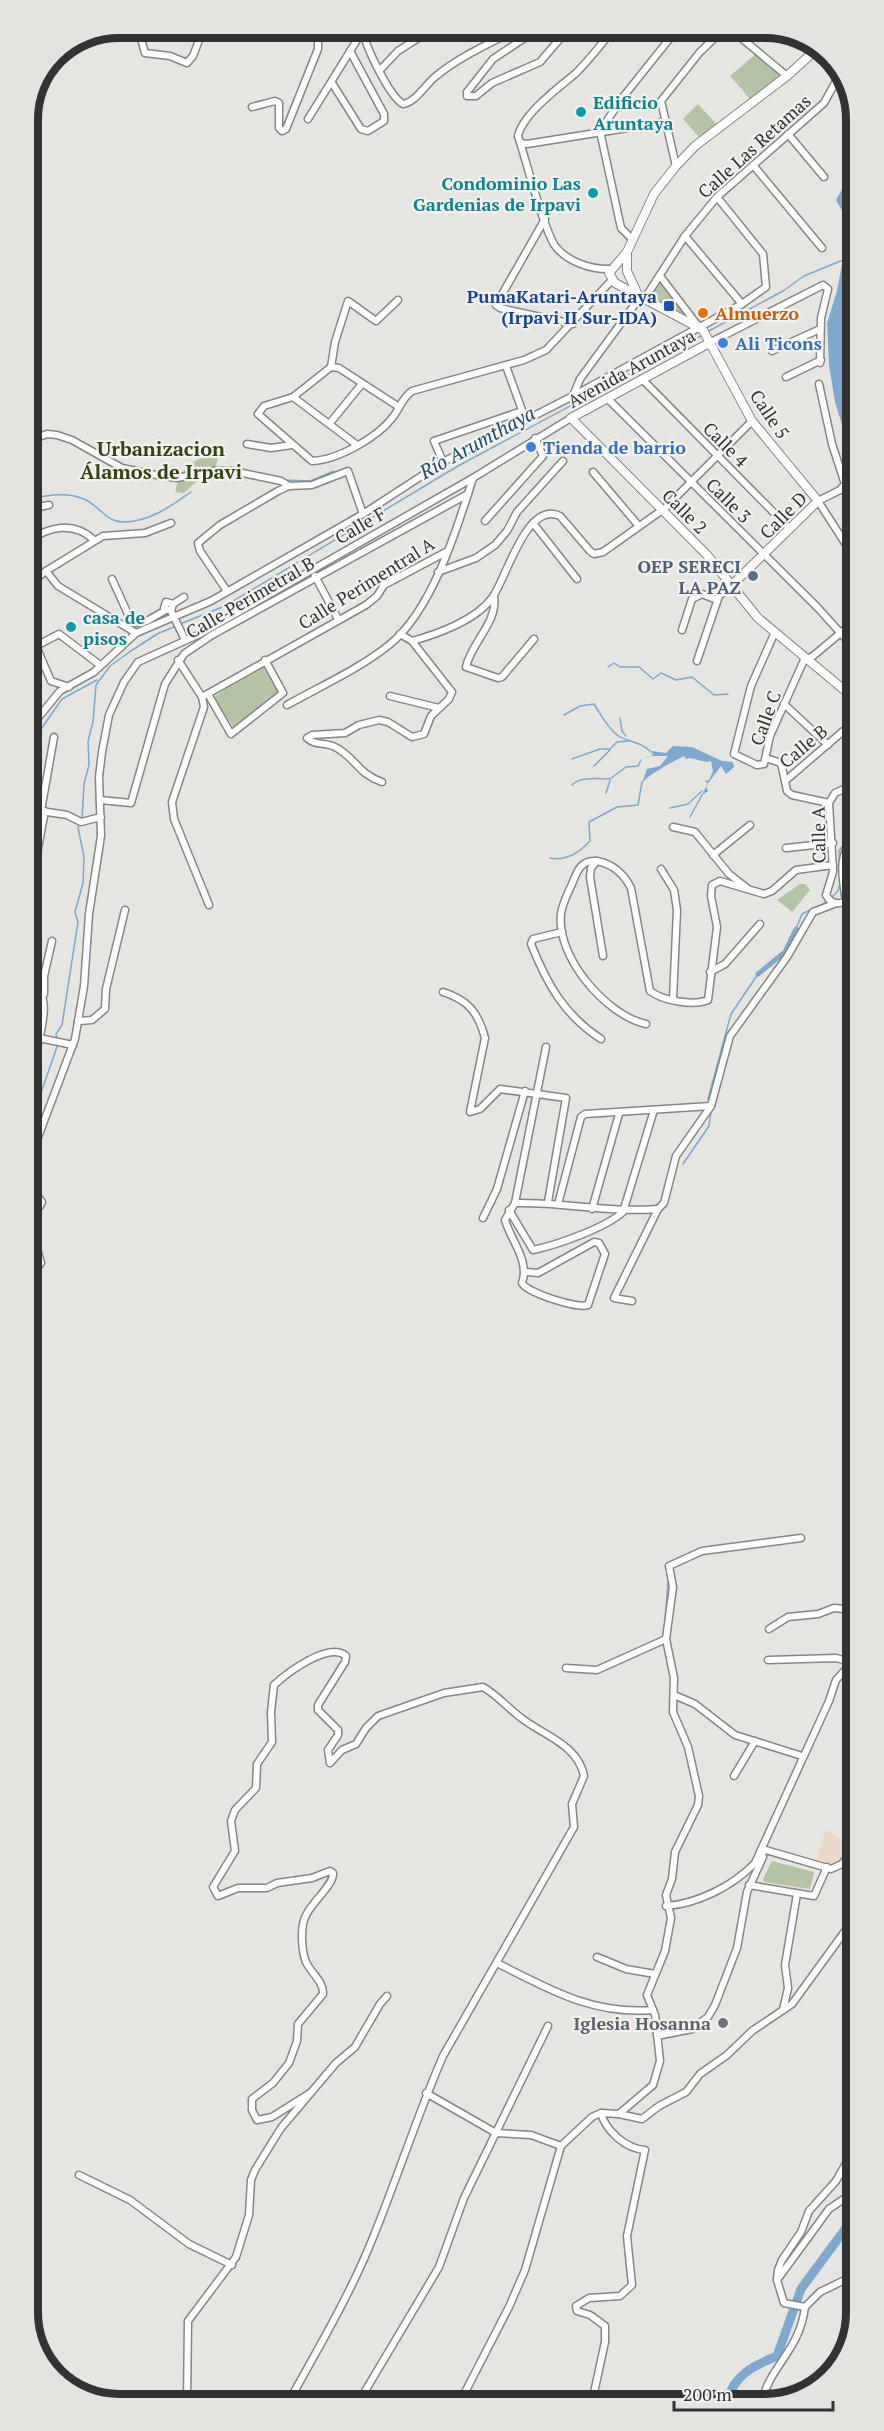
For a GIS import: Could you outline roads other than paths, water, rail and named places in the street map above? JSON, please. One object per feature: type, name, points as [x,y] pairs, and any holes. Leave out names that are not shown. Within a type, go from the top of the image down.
[{"type":"main road","points":[[627,252],[628,273],[619,284],[611,280],[609,276],[613,267],[627,252],[654,194],[676,166],[701,141],[787,76],[813,53]]},
{"type":"main road","points":[[613,267],[623,267],[641,296]]},
{"type":"main road","name":"Avenida Aruntaya","points":[[571,418],[642,379],[705,334],[619,284]]},
{"type":"main road","name":"Calle 5","points":[[705,334],[752,421],[818,501]]},
{"type":"main road","name":"Calle 2","points":[[571,418],[707,555],[752,612],[846,691]]},
{"type":"main road","name":"Calle D","points":[[731,586],[818,501]]},
{"type":"street","points":[[141,38],[145,53],[170,56],[187,63],[193,56],[200,38]]},
{"type":"street","points":[[252,107],[275,101],[279,103],[279,128],[282,131],[286,129],[318,49],[318,38]]},
{"type":"street","points":[[308,119],[357,38]]},
{"type":"street","points":[[366,38],[380,70],[399,102],[408,103],[437,75],[500,38]]},
{"type":"street","points":[[380,70],[398,51],[419,38]]},
{"type":"street","points":[[524,38],[493,59],[466,96],[476,96],[498,80],[540,62],[561,38]]},
{"type":"street","points":[[606,38],[576,73],[552,91],[523,126],[518,136],[556,247],[577,262],[600,270],[613,267]]},
{"type":"street","points":[[632,239],[621,228],[600,131],[623,97],[669,38]]},
{"type":"street","points":[[676,166],[665,122],[663,96],[717,38]]},
{"type":"street","points":[[740,38],[787,76]]},
{"type":"street","points":[[332,83],[361,129],[368,131],[384,121],[384,114],[350,51]]},
{"type":"street","name":"Calle Las Retamas","points":[[573,396],[580,379],[641,296],[660,276],[685,236],[717,197],[829,98],[837,81]]},
{"type":"street","points":[[521,143],[665,122]]},
{"type":"street","points":[[788,134],[825,177]]},
{"type":"street","points":[[753,165],[822,248]]},
{"type":"street","points":[[705,334],[765,287],[764,254],[717,197]]},
{"type":"street","points":[[545,219],[496,305],[500,308],[573,324]]},
{"type":"street","points":[[685,236],[742,304]]},
{"type":"street","points":[[660,276],[705,334]]},
{"type":"street","points":[[398,300],[376,321],[348,301],[335,342],[331,367],[293,397],[264,406],[258,414],[312,461],[349,452],[386,424],[412,391],[506,366],[546,350],[573,324],[611,280]]},
{"type":"street","points":[[38,718],[54,698],[78,683],[136,633],[175,619],[227,591],[363,514],[443,462],[573,396],[705,334],[823,285],[828,289],[820,329],[821,362],[786,376]]},
{"type":"street","points":[[772,351],[820,329]]},
{"type":"street","points":[[506,366],[526,419]]},
{"type":"street","points":[[331,367],[339,368],[399,407]]},
{"type":"street","name":"Calle 4","points":[[642,379],[789,528]]},
{"type":"street","name":"Calle D","points":[[818,501],[840,490],[845,484],[832,444],[819,384]]},
{"type":"street","points":[[330,423],[362,385]]},
{"type":"street","points":[[293,397],[357,445]]},
{"type":"street","name":"Calle 3","points":[[607,398],[846,639]]},
{"type":"street","points":[[443,462],[434,441],[522,411]]},
{"type":"street","name":"Avenida Aruntaya","points":[[473,478],[571,418]]},
{"type":"street","points":[[412,641],[478,612],[494,597],[504,572],[533,523],[541,517],[554,514],[566,522],[590,551],[594,554],[603,552],[662,509],[752,421]]},
{"type":"street","points":[[38,437],[47,434],[57,435],[72,440],[110,463],[150,474],[177,478],[213,471],[233,471],[281,481],[289,486]]},
{"type":"street","points":[[485,521],[543,456],[535,438]]},
{"type":"street","points":[[247,444],[271,447],[292,445]]},
{"type":"street","points":[[438,572],[476,558],[495,545],[507,531],[517,512],[563,461]]},
{"type":"street","points":[[227,591],[200,551],[200,540],[245,510],[289,486],[312,485],[348,471],[363,514]]},
{"type":"street","points":[[593,472],[638,525]]},
{"type":"street","name":"Calle Perimentral A","points":[[205,696],[366,604],[377,596],[384,585],[447,551],[473,478]]},
{"type":"street","name":"Calle F","points":[[38,1137],[73,1045],[84,986],[89,914],[101,817],[102,752],[109,714],[117,695],[138,662],[167,650],[183,637],[473,478]]},
{"type":"street","name":"Calle Perimetral B","points":[[100,800],[131,803],[165,684],[178,660],[212,635],[315,576],[468,494]]},
{"type":"street","points":[[818,501],[846,545]]},
{"type":"street","points":[[38,507],[49,505]]},
{"type":"street","points":[[38,576],[94,540],[108,534],[145,533],[171,523]]},
{"type":"street","points":[[533,523],[577,579]]},
{"type":"street","points":[[38,536],[47,530],[62,527],[85,531],[94,540]]},
{"type":"street","points":[[287,705],[390,644],[420,609],[447,551]]},
{"type":"street","points":[[45,571],[58,586],[136,633]]},
{"type":"street","points":[[315,576],[338,619]]},
{"type":"street","points":[[112,579],[132,623],[147,621],[184,597]]},
{"type":"street","name":"Calle D","points":[[697,660],[717,600],[731,586]]},
{"type":"street","points":[[682,630],[692,599],[702,594],[717,600]]},
{"type":"street","points":[[494,597],[493,615],[483,628],[466,667],[498,678],[502,677],[534,639]]},
{"type":"street","points":[[170,608],[183,637]]},
{"type":"street","points":[[807,657],[813,656],[846,629]]},
{"type":"street","name":"Calle C","points":[[775,632],[751,686],[734,754],[757,765],[764,764],[770,736],[807,657]]},
{"type":"street","points":[[38,645],[59,634],[100,665]]},
{"type":"street","points":[[382,782],[366,777],[335,747],[311,742],[308,738],[312,735],[345,733],[360,725],[379,720],[388,722],[412,737],[424,734],[431,716],[449,699],[452,692],[412,641],[400,634]]},
{"type":"street","points":[[38,651],[51,681],[69,687]]},
{"type":"street","points":[[178,660],[231,734],[283,693],[265,660]]},
{"type":"street","points":[[205,696],[203,712],[172,802],[174,819],[209,905]]},
{"type":"street","points":[[390,696],[439,708]]},
{"type":"street","points":[[784,704],[828,745]]},
{"type":"street","name":"Calle B","points":[[829,803],[792,795],[787,791],[785,781],[846,729]]},
{"type":"street","points":[[38,841],[54,737]]},
{"type":"street","points":[[766,758],[781,763],[785,781]]},
{"type":"street","name":"Calle A","points":[[830,901],[833,843],[829,803],[835,793],[846,788]]},
{"type":"street","points":[[38,810],[72,817],[81,822],[101,817]]},
{"type":"street","points":[[713,855],[750,825]]},
{"type":"street","points":[[673,827],[695,832],[729,874],[747,888]]},
{"type":"street","points":[[786,848],[833,843]]},
{"type":"street","points":[[632,1301],[614,1298],[658,1209],[664,1203],[676,1156],[711,1106],[730,1036],[787,957],[813,912],[830,901],[846,902],[841,863],[846,848]]},
{"type":"street","points":[[646,1024],[631,1021],[618,1013],[585,979],[562,932],[561,913],[578,868],[588,861],[597,861],[611,865],[627,881],[633,895],[650,991],[673,999],[700,1004],[708,1000],[717,927],[711,896],[712,885],[720,881],[764,894],[772,891],[796,870],[833,865]]},
{"type":"street","points":[[597,861],[591,868],[590,877],[603,956]]},
{"type":"street","points":[[660,868],[674,890],[677,910],[673,999]]},
{"type":"street","points":[[78,1021],[92,1020],[105,1009],[106,989],[125,910]]},
{"type":"street","points":[[710,972],[725,964],[760,924]]},
{"type":"street","points":[[562,932],[533,939],[531,944],[549,987],[586,1029],[601,1039]]},
{"type":"street","points":[[38,1041],[44,1004],[42,997],[44,976],[52,941]]},
{"type":"street","points":[[443,992],[461,997],[469,1004],[483,1030],[484,1038],[470,1112],[480,1109],[500,1089],[566,1098],[548,1202]]},
{"type":"street","points":[[38,996],[42,997]]},
{"type":"street","points":[[39,1038],[73,1045]]},
{"type":"street","points":[[526,1272],[538,1273],[594,1242],[603,1248],[603,1264],[586,1306],[577,1306],[528,1290],[522,1283],[526,1272],[505,1220],[508,1210],[515,1203],[546,1047]]},
{"type":"street","points":[[483,1218],[497,1189],[525,1091]]},
{"type":"street","points":[[558,1204],[581,1117],[589,1113],[619,1114],[711,1106]]},
{"type":"street","points":[[508,1210],[533,1250],[593,1229],[623,1212],[654,1110]]},
{"type":"street","points":[[592,1209],[619,1114]]},
{"type":"street","points":[[515,1203],[548,1202],[623,1212],[658,1209]]},
{"type":"street","points":[[38,1254],[41,1263],[38,1271]]},
{"type":"street","points":[[619,2114],[653,2085],[660,2061],[653,2010],[647,1995],[664,1951],[671,1918],[666,1906],[666,1895],[672,1879],[675,1852],[698,1805],[699,1796],[691,1756],[673,1712],[674,1678],[666,1640],[673,1587],[669,1566],[702,1551],[801,1538]]},
{"type":"street","points":[[769,1629],[788,1617],[818,1614],[834,1608],[846,1609]]},
{"type":"street","points":[[566,1668],[597,1670],[666,1640]]},
{"type":"street","points":[[293,2393],[371,2242],[411,2142],[426,2093],[443,2056],[574,1827],[573,1804],[584,1776],[580,1763],[566,1747],[520,1717],[483,1687],[444,1693],[378,1716],[366,1728],[356,1744],[342,1750],[330,1763],[328,1750],[338,1735],[338,1730],[320,1714],[318,1705],[327,1695],[346,1656],[342,1652],[323,1653],[274,1684],[272,1742],[257,1764],[256,1788],[235,1810],[231,1821],[235,1851],[213,1887],[218,1896],[238,1888],[267,1888],[277,1883],[312,1878],[324,1872],[333,1873],[333,1880],[308,1910],[303,1924],[305,1960],[322,1984],[323,1994],[298,2024],[297,2041],[289,2063],[273,2083],[252,2099],[253,2114],[257,2120],[266,2119],[310,2093]]},
{"type":"street","points":[[768,1660],[846,1659]]},
{"type":"street","points":[[666,1906],[693,1902],[742,1876],[755,1863],[802,1756],[826,1709],[836,1680],[846,1669]]},
{"type":"street","points":[[674,1695],[681,1696],[712,1716],[735,1735],[802,1756]]},
{"type":"street","points":[[734,1776],[755,1741]]},
{"type":"street","points":[[762,1849],[827,1867],[836,1868],[846,1859]]},
{"type":"street","points":[[657,2036],[692,2029],[708,2017],[737,1948],[749,1885],[763,1857],[762,1849]]},
{"type":"street","points":[[749,1885],[814,1896],[827,1867]]},
{"type":"street","points":[[783,2010],[788,1988],[785,1965],[797,1894]]},
{"type":"street","points":[[464,2394],[509,2307],[525,2270],[561,2146],[591,2117],[601,2113],[642,2119],[659,2106],[686,2092],[715,2062],[727,2055],[752,2031],[792,2004],[846,1930]]},
{"type":"street","points":[[597,1957],[626,1969],[655,1974]]},
{"type":"street","points":[[497,1963],[580,2002],[620,2012],[653,2010]]},
{"type":"street","points":[[188,2393],[188,2320],[232,2265],[249,2215],[251,2180],[255,2170],[281,2128],[336,2063],[355,2047],[387,1996]]},
{"type":"street","points":[[364,2393],[439,2267],[464,2198],[548,2025]]},
{"type":"street","points":[[426,2093],[496,2133],[531,2135],[561,2146]]},
{"type":"street","points":[[594,2394],[605,2326],[590,2315],[577,2311],[576,2306],[589,2298],[620,2296],[632,2285],[627,2236],[645,2150],[626,2147],[604,2123],[601,2113]]},
{"type":"street","points":[[803,2308],[789,2306],[780,2298],[777,2280],[782,2260],[801,2232],[809,2211],[836,2181],[846,2163]]},
{"type":"street","points":[[79,2175],[130,2200],[189,2244],[232,2265]]},
{"type":"street","points":[[777,2280],[829,2209],[846,2197]]},
{"type":"street","points":[[764,2394],[803,2328],[803,2308],[820,2292],[846,2279]]},
{"type":"water","points":[[846,182],[846,218],[836,200]]},
{"type":"water","points":[[846,246],[846,438],[835,402],[829,365],[827,323],[837,291]]},
{"type":"water","points":[[673,746],[692,747],[722,761],[733,762],[734,767],[726,774],[721,766],[708,784],[705,781],[709,780],[713,771],[711,761],[686,759],[684,756],[642,783],[647,769],[660,766],[668,756],[650,756],[653,755],[652,751],[666,753]]},
{"type":"waterway","name":"Río Arumthaya","points":[[707,332],[783,291],[804,276],[843,260]]},
{"type":"waterway","name":"Río Arumthaya","points":[[180,624],[225,606],[458,466],[703,335]]},
{"type":"waterway","points":[[284,480],[310,481],[334,471]]},
{"type":"waterway","points":[[38,498],[50,495],[79,497],[113,520],[125,522],[152,516],[191,492]]},
{"type":"waterway","points":[[82,820],[84,784],[89,765],[88,741],[93,722],[96,685],[110,666],[157,634],[176,626]]},
{"type":"waterway","points":[[608,667],[614,663],[620,667],[639,667],[653,679],[661,673],[676,680],[692,677],[714,695],[728,694]]},
{"type":"waterway","points":[[38,733],[62,699],[97,680]]},
{"type":"waterway","points":[[564,715],[580,706],[594,704],[607,725],[617,735],[651,752]]},
{"type":"waterway","points":[[620,718],[622,731],[626,736]]},
{"type":"waterway","points":[[572,759],[600,749],[610,749],[617,742],[630,741]]},
{"type":"waterway","points":[[594,766],[610,750]]},
{"type":"waterway","points":[[572,785],[585,779],[610,779],[626,767],[638,766],[641,760]]},
{"type":"waterway","points":[[606,793],[610,781]]},
{"type":"waterway","points":[[550,858],[566,857],[586,845],[590,841],[589,822],[617,807],[638,805],[642,782]]},
{"type":"waterway","points":[[670,808],[688,804],[702,791]]},
{"type":"waterway","points":[[690,817],[702,795]]},
{"type":"waterway","points":[[57,1040],[56,1034],[62,1025],[78,922],[75,912],[83,883],[84,857],[78,827],[80,824]]},
{"type":"waterway","points":[[840,872],[839,851],[846,840]]},
{"type":"waterway","points":[[830,899],[838,891],[841,880]]},
{"type":"waterway","points":[[796,929],[802,914],[827,902]]},
{"type":"waterway","points":[[758,974],[785,952],[796,929]]},
{"type":"waterway","points":[[708,1099],[731,1014],[758,974]]},
{"type":"waterway","points":[[38,1101],[58,1044]]},
{"type":"waterway","points":[[683,1164],[709,1126],[711,1111]]},
{"type":"waterway","points":[[664,1633],[668,1582]]},
{"type":"waterway","points":[[729,2394],[734,2384],[746,2372],[777,2356],[801,2289],[846,2228]]},
{"type":"place","name":"Edificio Aruntaya","points":[[581,112]]},
{"type":"place","name":"Condominio Las Gardenias de Irpavi","points":[[593,193]]},
{"type":"place","name":"PumaKatari-Aruntaya (Irpavi II Sur-IDA)","points":[[669,306]]},
{"type":"place","name":"Almuerzo","points":[[703,313]]},
{"type":"place","name":"Ali Ticons","points":[[723,343]]},
{"type":"place","name":"Tienda de barrio","points":[[531,447]]},
{"type":"place","name":"OEP SERECI LA PAZ","points":[[753,576]]},
{"type":"place","name":"casa de pisos","points":[[71,627]]},
{"type":"place","name":"Iglesia Hosanna","points":[[723,2023]]},
{"type":"district","name":"Urbanizacion Álamos de Irpavi","points":[[161,460]]}]
